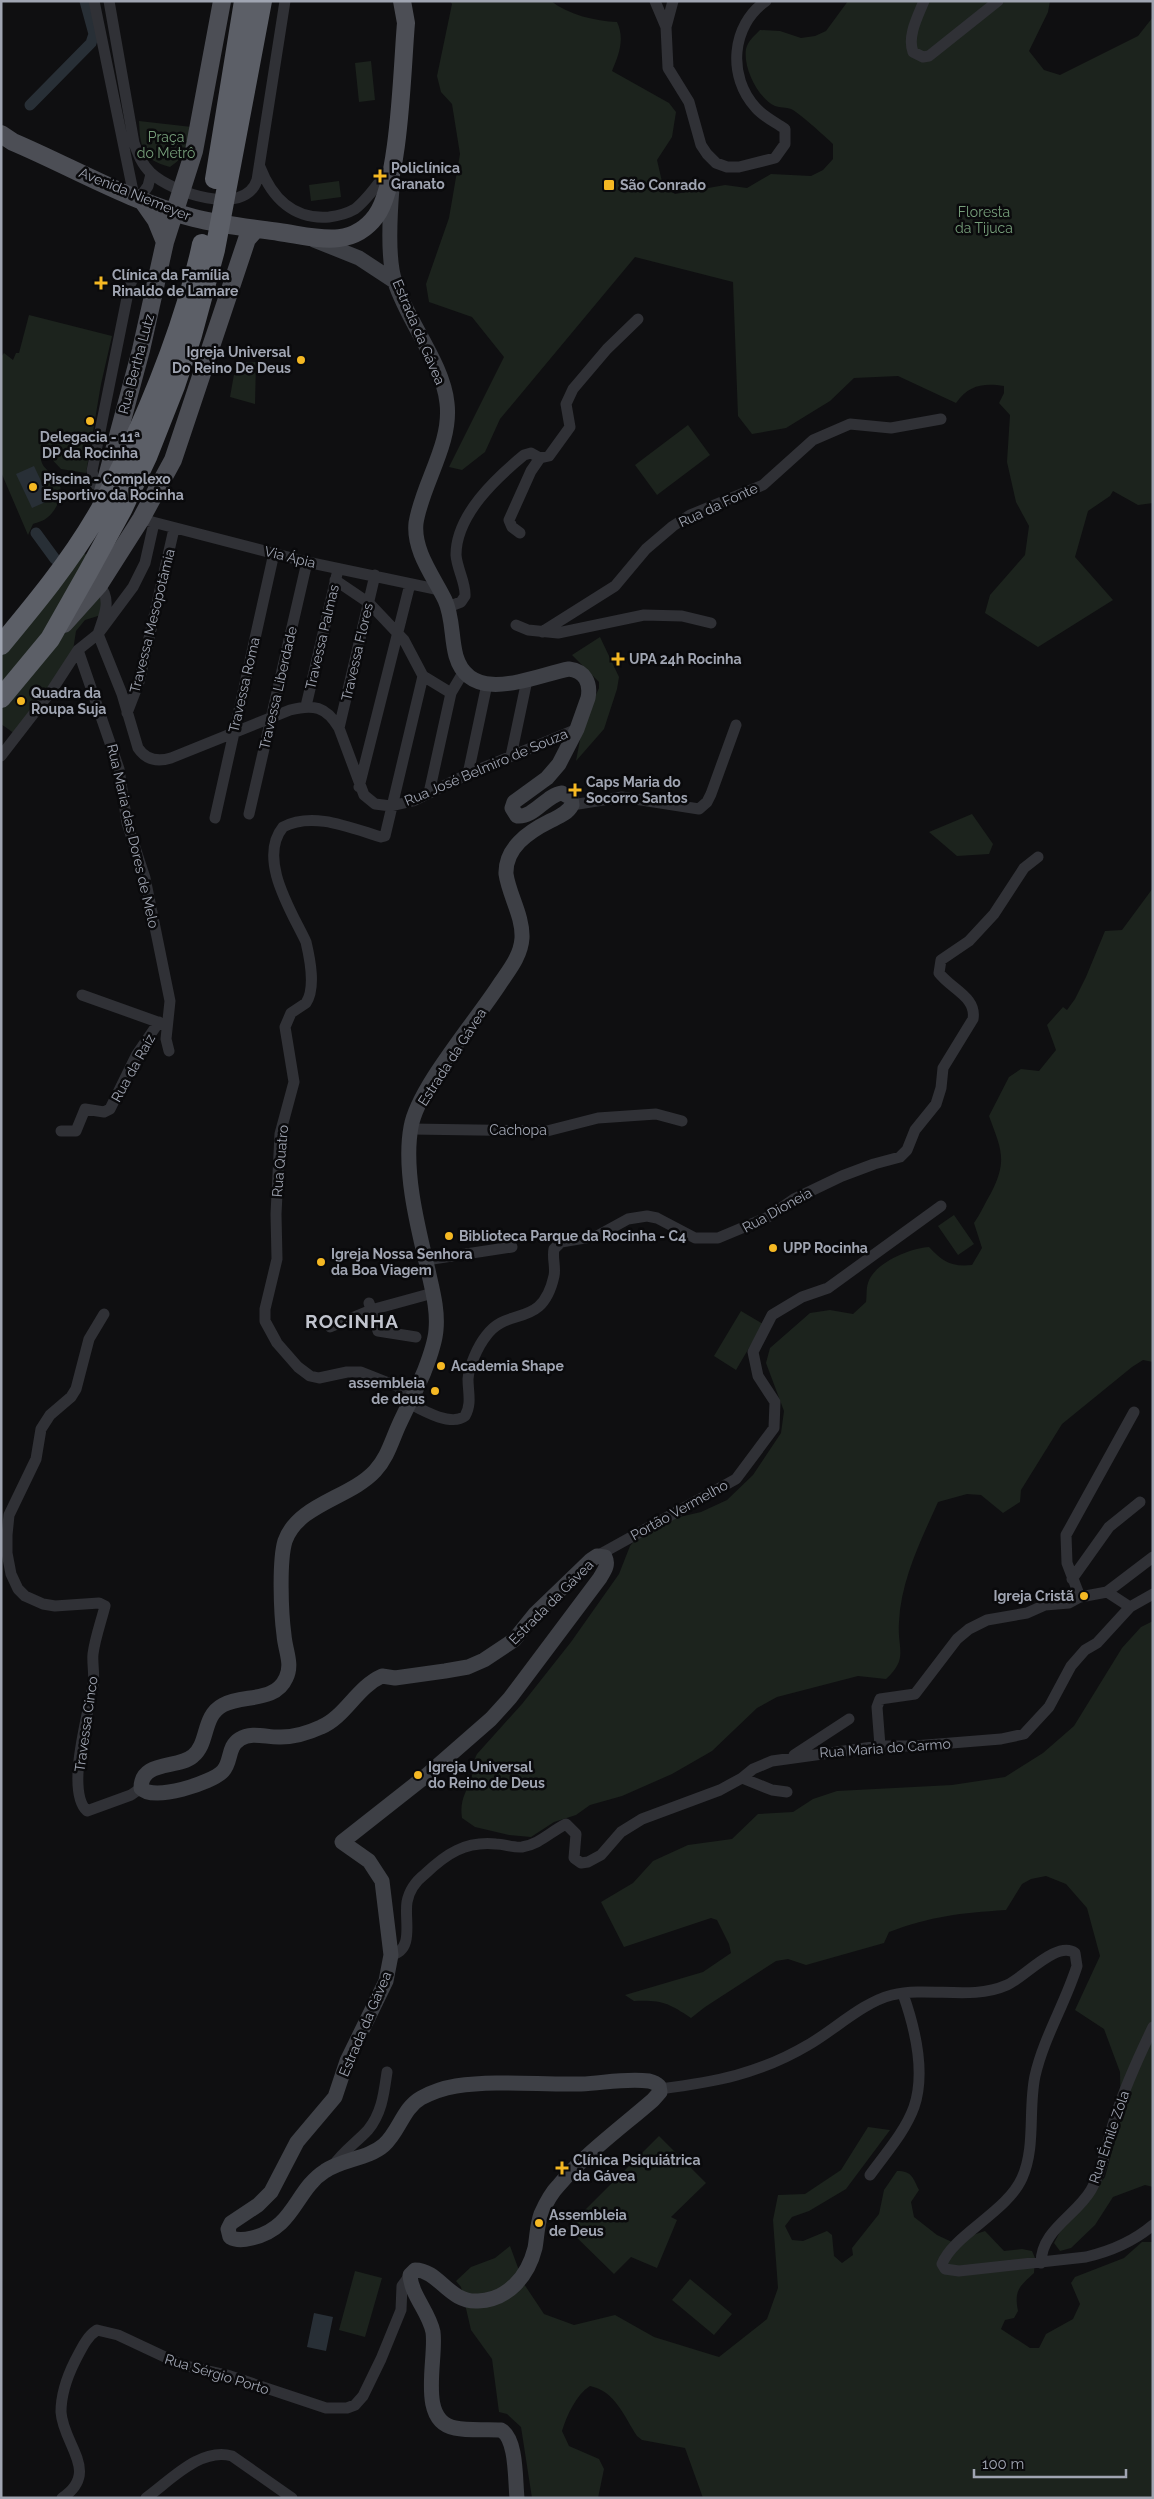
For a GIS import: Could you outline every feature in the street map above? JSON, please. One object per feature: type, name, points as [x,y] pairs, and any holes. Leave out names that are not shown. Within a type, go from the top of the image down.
[{"type":"highway","points":[[222,180],[244,1]]},
{"type":"highway","points":[[1,698],[50,639],[122,510],[147,457],[192,335],[207,250],[262,1]]},
{"type":"highway","points":[[1,645],[70,558],[97,516],[135,439],[158,384],[189,291],[207,250]]},
{"type":"main road","points":[[175,212],[194,151],[222,1]]},
{"type":"main road","name":"Estrada da Gávea","points":[[393,164],[406,23],[402,1]]},
{"type":"main road","name":"Avenida Niemeyer","points":[[1,134],[13,142],[138,198],[195,219],[341,240],[352,236],[367,226],[378,214],[385,197],[393,164]]},
{"type":"main road","points":[[138,198],[156,220],[165,242]]},
{"type":"main road","name":"Rua Bertha Lutz","points":[[97,516],[151,310],[165,242],[175,212]]},
{"type":"main road","points":[[50,639],[99,585],[148,521],[179,446],[247,239],[256,229]]},
{"type":"street","points":[[94,1],[138,198]]},
{"type":"street","points":[[109,1],[134,143],[139,157],[152,174],[181,190],[220,199],[239,198],[255,187],[285,1]]},
{"type":"street","points":[[406,23],[410,1]]},
{"type":"street","points":[[655,1],[666,26]]},
{"type":"street","points":[[673,1],[666,26],[668,68],[689,102],[701,145],[707,154],[716,163],[727,167],[739,168],[762,163],[774,158],[781,152],[786,136],[785,129],[756,108],[748,98],[739,75],[737,48],[740,32],[747,18],[766,1]]},
{"type":"street","points":[[924,1],[911,36],[913,52],[923,57],[929,56],[998,1]]},
{"type":"street","points":[[259,163],[266,182],[284,204],[298,214],[317,218],[334,216],[353,210],[368,196],[393,164]]},
{"type":"street","name":"Estrada da Gávea","points":[[393,164],[389,226],[394,281],[440,379],[447,403],[445,432],[422,500],[416,536],[425,562],[448,607],[455,651],[464,671]]},
{"type":"street","points":[[138,198],[148,186],[152,174]]},
{"type":"street","name":"Avenida Niemeyer","points":[[306,236],[359,258],[394,281]]},
{"type":"street","name":"Rua Bertha Lutz","points":[[95,484],[92,471],[129,288],[133,278],[141,275]]},
{"type":"street","points":[[448,607],[461,602],[465,596],[457,564],[457,550],[465,523],[476,502],[489,486],[524,455],[532,453],[540,458],[549,456],[570,427],[566,404],[573,389],[606,349],[638,319]]},
{"type":"street","name":"Rua da Fonte","points":[[542,632],[615,586],[646,549],[673,526],[690,515],[757,488],[783,468],[796,453],[813,440],[850,424],[891,428],[941,419]]},
{"type":"street","points":[[520,533],[512,527],[509,520],[524,485],[540,458]]},
{"type":"street","points":[[1,756],[52,690],[78,650],[98,634],[121,605],[141,574],[148,521]]},
{"type":"street","name":"Via Ápia","points":[[148,521],[307,562],[440,590]]},
{"type":"street","name":"Travessa Mesopotâmia","points":[[127,713],[138,682],[174,528]]},
{"type":"street","name":"Travessa Roma","points":[[215,818],[274,553]]},
{"type":"street","name":"Travessa Liberdade","points":[[249,814],[307,562]]},
{"type":"street","name":"Travessa Palmas","points":[[306,706],[338,569]]},
{"type":"street","name":"Travessa Flores","points":[[339,728],[375,576]]},
{"type":"street","points":[[335,580],[369,603],[399,634],[423,676],[451,693]]},
{"type":"street","points":[[359,787],[399,634],[410,584]]},
{"type":"street","points":[[99,585],[104,590],[108,605],[98,634],[138,748],[148,758],[162,760],[193,750],[272,716],[306,706]]},
{"type":"street","points":[[516,625],[528,630],[558,633],[591,628],[644,614],[682,616],[711,623]]},
{"type":"street","name":"Rua Maria das Dores de Melo","points":[[78,650],[119,770],[127,823],[145,878],[166,978],[170,1011],[163,1024],[169,1051]]},
{"type":"street","points":[[429,793],[451,693],[464,671],[487,684],[527,680],[569,669],[583,675],[589,691],[577,729],[566,754],[554,771],[514,802],[512,808],[518,816],[524,816],[555,794],[562,793],[571,798],[572,805],[622,797],[699,809],[707,802],[711,794],[736,725]]},
{"type":"street","points":[[391,806],[423,676]]},
{"type":"street","points":[[511,756],[527,680]]},
{"type":"street","points":[[468,774],[487,684]]},
{"type":"street","name":"Rua José Belmiro de Souza","points":[[306,706],[319,708],[327,713],[339,728],[359,787],[364,795],[374,804],[391,806],[413,801],[468,774],[577,729]]},
{"type":"street","name":"Estrada da Gávea","points":[[572,805],[562,815],[526,836],[511,852],[506,866],[506,874],[521,926],[520,947],[514,961],[490,999],[436,1076],[420,1104],[410,1129],[412,1187],[416,1219],[432,1292],[436,1330],[433,1348],[387,1454],[376,1470],[362,1482],[304,1517],[295,1525],[286,1539],[282,1565],[284,1635],[289,1662],[284,1682],[272,1693],[227,1703],[217,1709],[210,1718],[196,1754],[183,1762],[148,1772],[144,1777],[141,1788],[149,1793],[169,1793],[214,1778],[225,1768],[231,1748],[239,1739],[248,1735],[292,1737],[324,1726],[366,1685],[382,1676],[395,1678],[445,1671],[468,1667],[484,1660],[514,1640],[535,1614],[597,1556],[605,1558],[607,1562],[603,1573],[510,1698],[452,1754],[342,1842],[342,1844],[369,1861],[382,1880],[391,1955],[390,1968],[382,1992],[347,2061],[335,2097],[297,2142],[271,2192],[258,2205],[231,2224],[228,2228],[230,2237],[243,2240],[261,2236],[276,2228],[293,2211],[312,2182],[333,2166],[382,2147],[419,2099],[454,2086],[481,2083],[584,2084],[620,2080],[651,2081],[660,2089]]},
{"type":"street","name":"Rua Quatro","points":[[391,806],[385,836],[381,837],[341,825],[305,820],[282,827],[276,845],[275,863],[279,884],[306,942],[310,985],[306,1003],[291,1013],[285,1022],[285,1037],[294,1082],[280,1134],[276,1214],[277,1259],[264,1316],[266,1327],[277,1343],[298,1367],[310,1376],[319,1378],[347,1372],[361,1372],[411,1398]]},
{"type":"street","name":"Rua Dioneia","points":[[411,1398],[427,1413],[457,1420],[465,1416],[470,1404],[469,1374],[482,1341],[495,1326],[529,1314],[540,1306],[550,1290],[555,1270],[554,1250],[558,1244],[597,1236],[628,1220],[647,1216],[657,1218],[695,1238],[718,1238],[768,1217],[794,1199],[819,1186],[874,1164],[895,1160],[904,1154],[915,1130],[936,1104],[943,1068],[973,1019],[974,1010],[971,1003],[939,973],[941,960],[969,941],[994,914],[1024,868],[1038,857]]},
{"type":"street","points":[[82,995],[163,1024]]},
{"type":"street","name":"Rua da Raíz","points":[[61,1131],[76,1131],[85,1110],[104,1112],[110,1109],[137,1054],[163,1024]]},
{"type":"street","name":"Cachopa","points":[[410,1129],[547,1131],[598,1118],[656,1114],[682,1121]]},
{"type":"street","name":"Portão Vermelho","points":[[597,1556],[736,1479],[774,1428],[775,1402],[758,1376],[754,1352],[772,1315],[802,1297],[828,1288],[942,1206]]},
{"type":"street","points":[[426,1260],[512,1246]]},
{"type":"street","points":[[330,1327],[370,1307],[432,1292]]},
{"type":"street","points":[[370,1307],[378,1331],[416,1337]]},
{"type":"street","name":"Travessa Cinco","points":[[104,1314],[89,1339],[76,1389],[71,1397],[50,1415],[41,1429],[36,1459],[9,1515],[6,1535],[7,1553],[11,1574],[18,1589],[25,1596],[43,1604],[56,1606],[99,1603],[104,1606],[93,1654],[93,1684],[81,1746],[78,1779],[80,1799],[83,1807],[87,1811],[131,1795],[141,1788]]},
{"type":"street","points":[[1080,1597],[1067,1563],[1066,1535],[1134,1412]]},
{"type":"street","points":[[1072,1579],[1109,1527],[1140,1502]]},
{"type":"street","points":[[880,1746],[877,1707],[880,1699],[915,1694],[957,1639],[969,1628],[987,1620],[1027,1613],[1045,1606],[1069,1603],[1080,1597],[1107,1592],[1153,1557]]},
{"type":"street","points":[[1107,1592],[1130,1607]]},
{"type":"street","name":"Rua Maria do Carmo","points":[[391,1955],[400,1952],[405,1946],[406,1906],[412,1889],[426,1873],[454,1850],[470,1845],[494,1843],[521,1848],[544,1840],[566,1824],[576,1834],[574,1858],[581,1863],[588,1862],[601,1855],[622,1832],[642,1819],[720,1790],[763,1764],[790,1758],[880,1746],[914,1746],[1001,1739],[1024,1734],[1049,1707],[1071,1666],[1085,1650],[1097,1643],[1130,1607],[1153,1594]]},
{"type":"street","points":[[790,1758],[849,1719]]},
{"type":"street","points":[[742,1778],[772,1790],[788,1792]]},
{"type":"street","points":[[517,2498],[512,2443],[508,2434],[501,2430],[454,2428],[438,2418],[432,2402],[434,2350],[431,2323],[412,2284],[410,2275],[414,2270],[425,2272],[449,2292],[464,2300],[488,2300],[507,2293],[518,2282],[527,2268],[535,2245],[542,2213],[558,2185],[653,2100],[660,2089],[714,2082],[772,2063],[806,2046],[877,2000],[903,1994],[932,1991],[969,1993],[998,1989],[1012,1983],[1060,1950],[1070,1950],[1075,1953],[1077,1966],[1040,2054],[1034,2078],[1027,2163],[1022,2178],[1014,2193],[958,2244],[944,2259],[942,2264],[945,2269],[960,2271],[1041,2263],[1106,2252],[1139,2236],[1153,2225]]},
{"type":"street","points":[[870,2175],[904,2128],[914,2108],[918,2092],[915,2035],[903,1994]]},
{"type":"street","name":"Rua Émile Zola","points":[[1041,2263],[1043,2244],[1085,2200],[1094,2184],[1116,2115],[1134,2067],[1153,2027]]},
{"type":"street","points":[[333,2166],[348,2146],[374,2122],[381,2109],[386,2072]]},
{"type":"street","name":"Rua Sérgio Porto","points":[[62,2498],[70,2492],[78,2481],[80,2469],[78,2457],[64,2428],[61,2412],[64,2387],[81,2350],[92,2333],[97,2330],[118,2335],[182,2365],[227,2374],[326,2408],[347,2408],[355,2405],[363,2396],[381,2359],[401,2310],[402,2286],[410,2275]]},
{"type":"street","points":[[146,2498],[194,2463],[209,2455],[222,2453],[232,2456],[292,2498]]},
{"type":"green space","name":"Floresta da Tijuca","points":[[450,1],[551,1],[566,10],[582,16],[617,22],[621,40],[619,53],[612,71],[669,103],[676,112],[672,137],[657,160],[663,186],[675,194],[725,185],[747,188],[771,174],[811,176],[823,170],[833,159],[833,144],[795,111],[775,106],[769,102],[753,82],[747,65],[746,49],[750,41],[760,30],[780,31],[801,38],[815,36],[826,31],[848,1],[1050,1],[1048,12],[1029,51],[1044,70],[1060,75],[1138,36],[1153,17],[1153,503],[1138,505],[1113,491],[1110,496],[1088,511],[1075,557],[1113,600],[1038,647],[985,613],[990,595],[1025,555],[1029,526],[1016,502],[1007,462],[1010,415],[999,403],[1004,393],[1004,386],[983,385],[971,389],[956,403],[898,376],[854,378],[830,401],[786,428],[752,434],[738,416],[733,282],[635,257],[500,419],[485,452],[462,470],[449,467],[504,357],[472,317],[429,302],[426,284],[449,218],[460,154],[452,104],[441,92],[437,76],[452,4]]},
{"type":"green space","points":[[371,61],[375,100],[359,102],[355,63]]},
{"type":"green space","name":"Praça do Metrô","points":[[139,121],[192,127],[188,146],[180,159],[170,167],[148,156],[144,151],[140,138]]},
{"type":"green space","points":[[339,181],[341,197],[311,201],[309,185]]},
{"type":"green space","points":[[29,315],[112,336],[101,384],[86,473],[61,469],[46,453],[41,460],[45,468],[59,483],[58,504],[45,520],[33,524],[28,535],[1,472],[1,357],[4,353],[13,360],[16,353],[19,353]]},
{"type":"green space","points":[[256,362],[255,404],[230,397],[236,363]]},
{"type":"green space","points":[[688,425],[710,455],[657,495],[635,465]]},
{"type":"green space","points":[[80,552],[90,556],[58,614],[1,686],[1,655]]},
{"type":"green space","points":[[95,597],[102,598],[101,615],[85,620],[76,631],[72,657],[15,734],[1,724],[1,710]]},
{"type":"green space","points":[[600,637],[619,677],[617,689],[604,729],[576,761],[583,724],[599,688],[599,682],[572,655]]},
{"type":"green space","points":[[972,814],[993,844],[989,854],[957,856],[929,832]]},
{"type":"green space","points":[[1153,888],[1153,1362],[1143,1360],[1132,1367],[1062,1424],[1021,1490],[1020,1502],[1003,1513],[981,1495],[967,1494],[938,1502],[908,1576],[899,1622],[900,1659],[893,1672],[886,1679],[858,1676],[777,1697],[757,1708],[712,1751],[672,1774],[622,1796],[590,1805],[576,1815],[554,1822],[531,1837],[509,1835],[475,1827],[462,1818],[463,1800],[474,1770],[477,1754],[522,1704],[571,1642],[619,1574],[630,1546],[642,1532],[671,1519],[701,1512],[727,1500],[753,1475],[781,1433],[784,1411],[766,1363],[770,1348],[810,1313],[830,1310],[853,1314],[866,1302],[867,1285],[877,1269],[894,1258],[912,1250],[929,1247],[943,1260],[958,1265],[972,1265],[982,1248],[974,1223],[991,1193],[1000,1172],[1001,1154],[989,1116],[1009,1077],[1021,1069],[1039,1071],[1056,1050],[1047,1025],[1063,1007],[1067,1010],[1075,999],[1105,931],[1122,930]]},
{"type":"green space","points":[[954,1215],[974,1244],[958,1255],[938,1226]]},
{"type":"green space","points":[[741,1311],[763,1324],[736,1370],[714,1356]]},
{"type":"green space","points":[[1153,1621],[1153,2187],[1145,2185],[1113,2197],[1095,2225],[1071,2248],[1060,2251],[1054,2243],[1061,2230],[1105,2177],[1121,2118],[1120,2072],[1104,2029],[1075,2010],[1100,1956],[1087,1908],[1066,1884],[1046,1876],[1031,1879],[1022,1884],[1006,1910],[960,1914],[919,1922],[889,1932],[884,1943],[806,1965],[788,1959],[776,1961],[691,2018],[665,2004],[652,2001],[634,2001],[625,1995],[703,1972],[731,1953],[729,1944],[717,1920],[711,1918],[624,1947],[601,1902],[633,1883],[653,1861],[688,1845],[732,1839],[758,1814],[793,1812],[813,1799],[837,1791],[952,1785],[1005,1777],[1043,1753],[1074,1726],[1122,1648],[1141,1627]]},
{"type":"green space","points":[[868,2127],[890,2130],[846,2189],[809,2211],[792,2217],[785,2226],[792,2240],[803,2241],[827,2231],[832,2235],[834,2256],[842,2263],[853,2255],[852,2248],[879,2214],[884,2190],[897,2171],[906,2172],[911,2176],[919,2190],[911,2202],[914,2217],[937,2235],[952,2242],[985,2231],[1004,2251],[1022,2249],[1032,2251],[1035,2258],[1034,2273],[1017,2293],[1018,2311],[1014,2318],[1005,2320],[1001,2329],[1030,2348],[1039,2348],[1046,2334],[1073,2319],[1080,2304],[1071,2283],[1075,2277],[1124,2258],[1142,2242],[1153,2242],[1153,2498],[703,2498],[685,2448],[642,2440],[637,2436],[618,2405],[606,2393],[590,2386],[580,2395],[573,2406],[562,2431],[569,2446],[599,2459],[604,2469],[598,2498],[532,2498],[521,2427],[507,2414],[499,2412],[492,2359],[471,2330],[461,2287],[456,2281],[471,2267],[495,2258],[510,2246],[524,2284],[544,2314],[574,2325],[615,2315],[654,2337],[719,2357],[767,2319],[778,2288],[773,2220],[778,2195],[805,2194],[841,2170]]},
{"type":"green space","points":[[659,2136],[706,2183],[671,2217],[677,2220],[657,2268],[631,2257],[614,2274],[567,2228]]},
{"type":"green space","points":[[355,2271],[382,2278],[365,2337],[339,2330]]},
{"type":"green space","points":[[690,2279],[732,2314],[714,2335],[672,2300]]},
{"type":"shaded area","name":"Piscina - Complexo Esportivo da Rocinha","points":[[34,466],[50,500],[32,508],[16,474]]},
{"type":"shaded area","points":[[314,2313],[333,2317],[326,2351],[307,2347]]},
{"type":"waterway","points":[[30,105],[91,43],[94,34],[85,1]]},
{"type":"waterway","points":[[36,533],[55,559]]},
{"type":"place","name":"Policlínica Granato","points":[[380,176]]},
{"type":"place","name":"São Conrado","points":[[609,185]]},
{"type":"place","name":"Clínica da Família Rinaldo de Lamare","points":[[101,283]]},
{"type":"place","name":"Igreja Universal Do Reino De Deus","points":[[301,360]]},
{"type":"place","name":"Delegacia - 11ª DP da Rocinha","points":[[90,421]]},
{"type":"place","name":"Piscina - Complexo Esportivo da Rocinha","points":[[33,487]]},
{"type":"place","name":"UPA 24h Rocinha","points":[[618,659]]},
{"type":"place","name":"Quadra da Roupa Suja","points":[[21,701]]},
{"type":"place","name":"Caps Maria do Socorro Santos","points":[[575,790]]},
{"type":"place","name":"Biblioteca Parque da Rocinha - C4","points":[[449,1236]]},
{"type":"place","name":"UPP Rocinha","points":[[773,1248]]},
{"type":"place","name":"Igreja Nossa Senhora da Boa Viagem","points":[[321,1262]]},
{"type":"place","name":"Academia Shape","points":[[441,1366]]},
{"type":"place","name":"assembleia de deus","points":[[435,1391]]},
{"type":"place","name":"Igreja Cristã","points":[[1084,1596]]},
{"type":"place","name":"Igreja Universal do Reino de Deus","points":[[418,1775]]},
{"type":"place","name":"Clínica Psiquiátrica da Gávea","points":[[562,2168]]},
{"type":"place","name":"Assembleia de Deus","points":[[539,2223]]},
{"type":"district","name":"ROCINHA","points":[[352,1321]]}]
